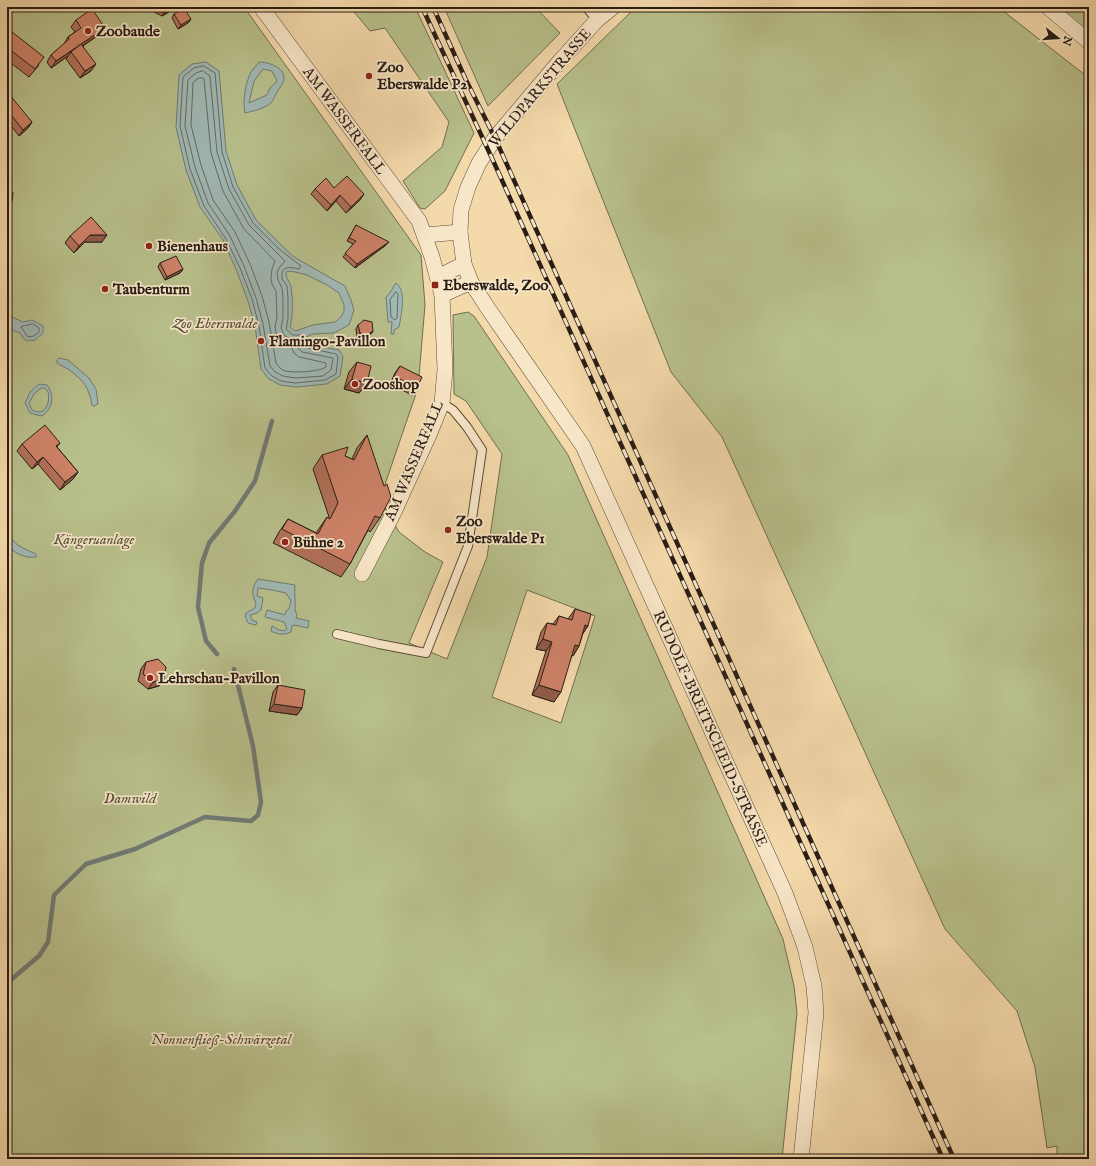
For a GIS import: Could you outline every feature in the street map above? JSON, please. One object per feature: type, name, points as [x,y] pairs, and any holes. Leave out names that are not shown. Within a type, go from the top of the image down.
[{"type":"street","name":"AM WASSERFALL","points":[[260,7],[419,221],[438,277],[442,295],[445,370],[442,403],[394,512],[362,574]]},
{"type":"street","name":"WILDPARKSTRASSE","points":[[503,329],[471,282],[464,264],[460,232],[461,210],[468,187],[487,149],[530,94],[597,20],[613,7]]},
{"type":"street","points":[[1048,7],[1089,42]]},
{"type":"street","points":[[424,235],[460,232]]},
{"type":"street","points":[[438,277],[464,264]]},
{"type":"street","points":[[442,295],[471,282]]},
{"type":"street","name":"RUDOLF-BREITSCHEID-STRASSE","points":[[503,329],[583,446],[782,886],[805,947],[814,986],[816,1013],[801,1159]]},
{"type":"lane","points":[[586,7],[597,20]]},
{"type":"lane","points":[[337,634],[426,654],[468,546],[482,450],[467,427],[453,410],[442,403]]},
{"type":"green space","points":[[7,7],[244,7],[421,255],[425,305],[418,388],[380,499],[399,532],[425,552],[443,562],[409,643],[447,659],[487,557],[502,454],[466,401],[454,394],[453,315],[468,312],[474,316],[568,455],[783,939],[794,986],[797,1013],[782,1159],[7,1159]],"holes":[[[527,590],[595,616],[561,723],[492,697]]]},
{"type":"green space","points":[[350,7],[415,7],[474,133],[445,191],[425,209],[420,208],[403,181],[442,147],[449,122],[385,28],[370,31]]},
{"type":"green space","points":[[444,7],[535,7],[560,33],[488,106]]},
{"type":"green space","points":[[636,7],[998,7],[1089,78],[1089,1159],[1057,1159],[1057,1146],[1047,1148],[1035,1067],[1017,1011],[945,929],[722,437],[671,372],[557,84]]},
{"type":"green space","points":[[1054,7],[1089,7],[1089,37]]},
{"type":"water","points":[[206,62],[219,71],[226,151],[237,185],[256,220],[294,257],[345,286],[351,300],[354,310],[349,325],[334,333],[313,334],[306,337],[306,344],[339,350],[343,357],[340,376],[327,384],[296,387],[280,385],[269,379],[261,369],[255,326],[248,301],[223,240],[200,207],[186,170],[176,127],[179,75],[192,64]],"holes":[[[291,271],[307,275],[339,293],[344,305],[344,311],[341,317],[335,322],[313,325],[295,331],[290,327],[292,297],[291,287],[286,272]]]},
{"type":"water","points":[[259,62],[267,63],[278,68],[283,74],[284,80],[271,103],[255,111],[245,113],[244,98],[248,81],[251,72]],"holes":[[[263,69],[272,71],[277,81],[270,88],[267,95],[249,103],[254,81]]]},
{"type":"water","points":[[396,283],[401,291],[402,310],[399,327],[394,330],[394,334],[391,334],[392,322],[388,322],[386,297]]},
{"type":"water","points":[[12,317],[23,322],[32,320],[43,326],[43,333],[35,340],[27,341],[20,333],[9,329],[7,324]]},
{"type":"water","points":[[59,358],[68,360],[89,378],[96,389],[98,404],[94,406],[92,405],[89,393],[84,384],[68,369],[57,363]]},
{"type":"water","points":[[39,384],[47,385],[50,389],[52,402],[48,410],[41,416],[30,413],[25,403],[30,392]],"holes":[[[41,388],[46,389],[49,396],[47,407],[39,412],[33,411],[29,403],[34,394]]]},
{"type":"water","points":[[7,531],[9,531],[10,536],[16,543],[36,554],[36,557],[28,557],[16,553],[7,542]]},
{"type":"water","points":[[258,579],[295,585],[296,618],[309,621],[308,628],[294,625],[292,626],[291,632],[286,634],[279,634],[271,631],[272,626],[284,631],[287,629],[284,622],[265,617],[267,610],[285,615],[286,611],[289,609],[291,601],[286,593],[258,588],[257,596],[263,598],[261,610],[250,615],[252,620],[257,622],[256,625],[248,623],[245,616],[246,613],[255,608],[256,603],[253,597],[253,591],[254,585]]},
{"type":"building","points":[[156,7],[171,8],[164,13],[156,9]]},
{"type":"building","points":[[184,8],[191,19],[181,25],[174,14]]},
{"type":"building","points":[[92,9],[105,28],[56,61],[51,55],[69,39],[68,37],[81,28],[76,20]]},
{"type":"building","points":[[7,28],[44,57],[35,69],[9,49],[7,51]]},
{"type":"building","points":[[81,44],[96,64],[85,71],[71,52]]},
{"type":"building","points":[[9,94],[32,122],[23,130],[12,116],[7,120],[7,97]]},
{"type":"building","points":[[347,176],[364,194],[351,207],[340,195],[331,205],[315,189],[326,178],[334,188]]},
{"type":"building","points":[[7,190],[13,193],[12,201],[7,203]]},
{"type":"building","points":[[91,217],[107,235],[90,235],[79,246],[70,236]]},
{"type":"building","points":[[356,225],[389,242],[357,264],[345,253],[356,241],[349,238]]},
{"type":"building","points":[[176,256],[183,269],[167,277],[160,263]]},
{"type":"building","points":[[364,320],[372,322],[373,331],[367,335],[360,333],[358,325]]},
{"type":"building","points":[[357,362],[371,366],[367,383],[352,379]]},
{"type":"building","points":[[400,366],[422,377],[417,388],[394,376]]},
{"type":"building","points":[[45,425],[60,443],[56,446],[78,472],[65,482],[43,457],[37,462],[22,444]]},
{"type":"building","points":[[367,435],[384,486],[387,484],[391,497],[380,518],[375,516],[350,564],[282,529],[288,519],[318,534],[327,517],[330,519],[338,503],[322,455],[348,447],[345,456],[354,460]]},
{"type":"building","points":[[575,609],[591,614],[588,626],[585,625],[579,646],[575,645],[561,692],[539,685],[552,642],[543,639],[547,623],[556,625],[559,616],[572,620]]},
{"type":"building","points":[[158,659],[166,667],[164,679],[153,682],[143,674],[146,662]]},
{"type":"building","points":[[278,685],[305,690],[302,708],[274,704]]},
{"type":"waterway","points":[[217,654],[206,641],[198,607],[202,563],[209,543],[235,511],[255,481],[272,421]]},
{"type":"waterway","points":[[7,983],[39,956],[48,942],[54,895],[86,864],[135,849],[205,817],[251,821],[258,815],[261,802],[253,746],[234,669]]},
{"type":"railway","points":[[422,7],[496,167],[943,1159]]},
{"type":"railway","points":[[433,7],[466,80],[495,138],[954,1159]]},
{"type":"place","name":"Zoobaude","points":[[88,31]]},
{"type":"place","name":"Zoo Eberswalde P2","points":[[369,76]]},
{"type":"place","name":"Bienenhaus","points":[[149,246]]},
{"type":"place","name":"Eberswalde, Zoo","points":[[435,285]]},
{"type":"place","name":"Taubenturm","points":[[105,289]]},
{"type":"place","name":"Flamingo-Pavillon","points":[[261,341]]},
{"type":"place","name":"Zooshop","points":[[355,384]]},
{"type":"place","name":"Zoo Eberswalde P1","points":[[448,530]]},
{"type":"place","name":"Bühne 2","points":[[285,542]]},
{"type":"place","name":"Lehrschau-Pavillon","points":[[150,678]]},
{"type":"park label","name":"Zoo Eberswalde","points":[[215,323]]},
{"type":"park label","name":"Kängeruanlage","points":[[94,539]]},
{"type":"park label","name":"Damwild","points":[[130,798]]},
{"type":"park label","name":"Nonnenfließ-Schwärzetal","points":[[221,1039]]}]
